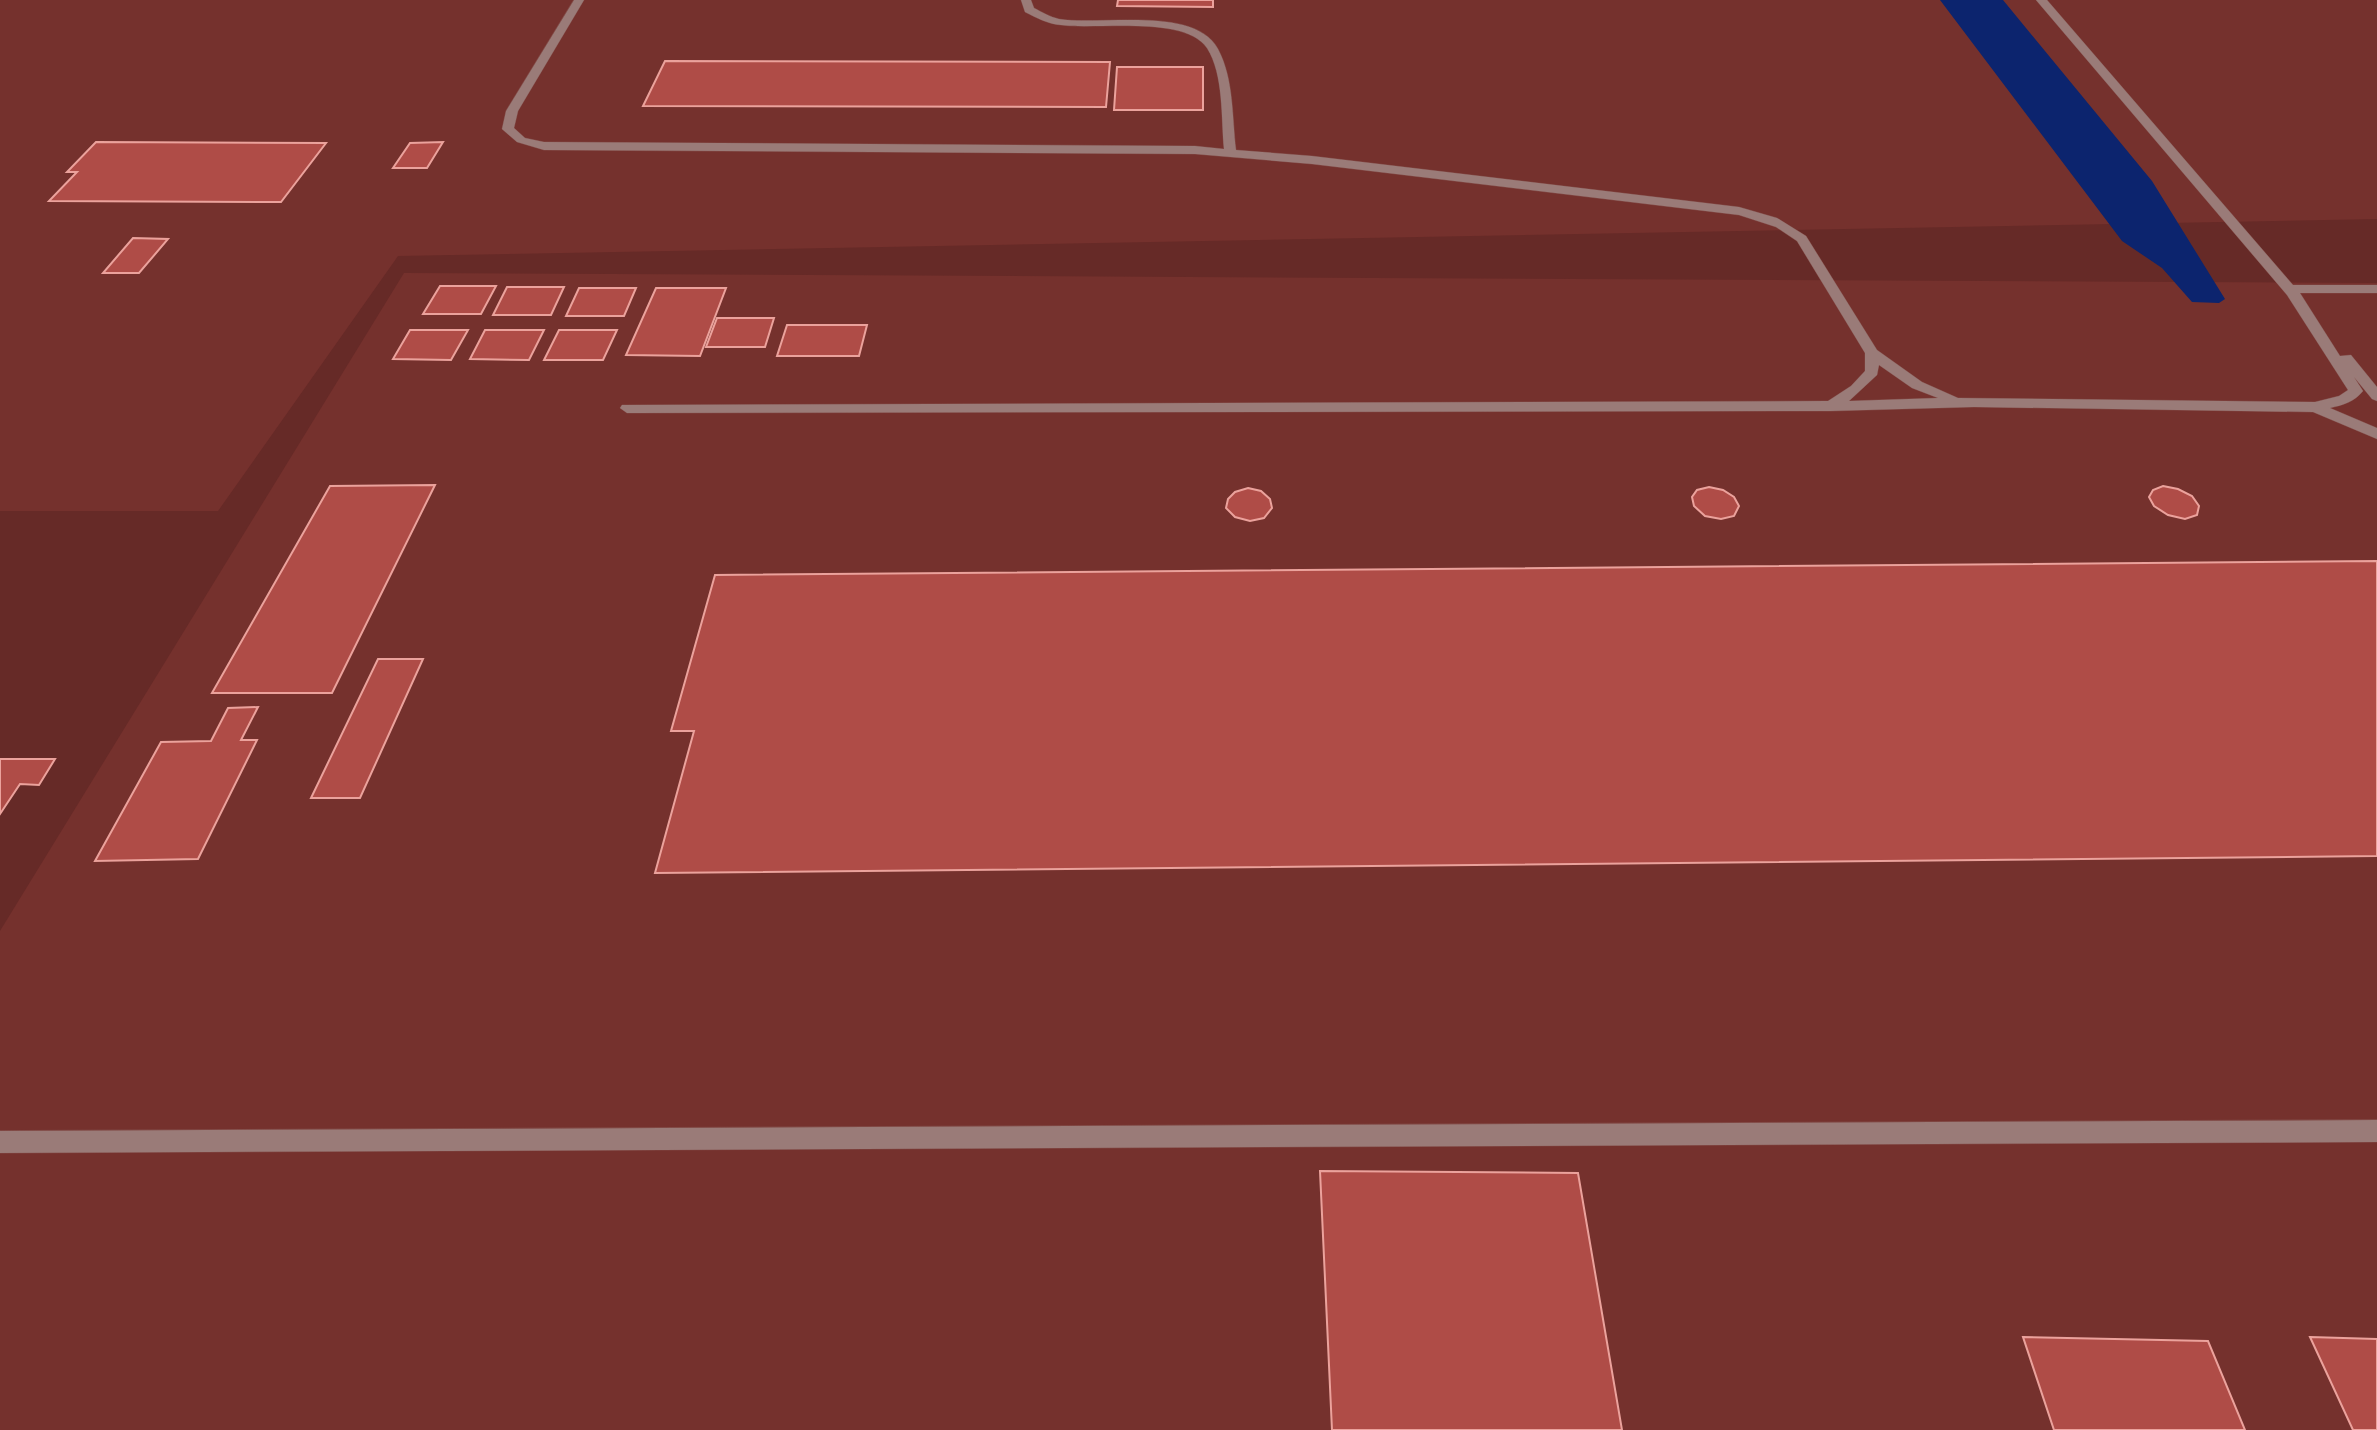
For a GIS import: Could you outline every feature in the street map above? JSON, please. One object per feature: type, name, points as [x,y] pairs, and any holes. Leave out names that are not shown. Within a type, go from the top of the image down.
[{"type":"lane","points":[[579,0],[512,111],[508,129],[521,139],[544,146],[1230,152],[1739,211],[1771,219],[1791,229],[1802,239],[1872,352],[1917,385],[1942,397],[1974,402]]},
{"type":"lane","points":[[1026,0],[1029,9],[1057,22],[1171,26],[1196,33],[1212,45],[1221,79],[1230,152]]},
{"type":"lane","points":[[2041,0],[2290,289],[2377,396]]},
{"type":"lane","points":[[2290,289],[2377,289]]},
{"type":"lane","points":[[627,408],[1831,406],[1974,402],[2315,407],[2344,400],[2356,391],[2290,289]]},
{"type":"lane","points":[[1831,406],[1857,389],[1872,372],[1872,352]]},
{"type":"lane","points":[[2315,407],[2377,434]]},
{"type":"lane","points":[[0,1142],[2377,1131]]},
{"type":"shaded area","points":[[0,0],[2377,0],[2377,219],[398,256],[218,511],[0,511]]},
{"type":"shaded area","points":[[1940,0],[2003,0],[2152,181],[2225,299],[2219,303],[2192,302],[2162,268],[2122,241]]},
{"type":"shaded area","points":[[404,273],[2377,283],[2377,1430],[0,1430],[0,931]]},
{"type":"building","points":[[1118,0],[1213,0],[1213,7],[1117,6]]},
{"type":"building","points":[[665,61],[1110,62],[1106,107],[643,106]]},
{"type":"building","points":[[1117,67],[1203,67],[1203,110],[1114,110]]},
{"type":"building","points":[[96,142],[326,143],[281,202],[49,201],[77,172],[67,172]]},
{"type":"building","points":[[443,142],[427,168],[393,168],[410,143]]},
{"type":"building","points":[[133,238],[168,239],[139,273],[103,273]]},
{"type":"building","points":[[440,286],[496,286],[481,314],[423,314]]},
{"type":"building","points":[[507,287],[564,287],[551,315],[493,315]]},
{"type":"building","points":[[579,288],[636,288],[624,316],[566,316]]},
{"type":"building","points":[[656,288],[726,288],[700,356],[626,355]]},
{"type":"building","points":[[717,318],[774,318],[765,347],[706,347]]},
{"type":"building","points":[[787,325],[867,325],[859,356],[777,356]]},
{"type":"building","points":[[410,330],[468,330],[451,360],[393,359]]},
{"type":"building","points":[[485,330],[544,330],[529,360],[470,359]]},
{"type":"building","points":[[559,330],[617,330],[603,360],[544,360]]},
{"type":"building","points":[[435,485],[332,693],[212,693],[330,486]]},
{"type":"building","points":[[2163,486],[2192,496],[2199,506],[2197,515],[2185,519],[2168,515],[2154,506],[2149,497],[2153,490]]},
{"type":"building","points":[[1709,487],[1723,490],[1734,497],[1739,506],[1734,516],[1721,519],[1705,516],[1694,506],[1692,497],[1697,490]]},
{"type":"building","points":[[1248,488],[1261,491],[1270,499],[1272,508],[1264,518],[1250,521],[1235,517],[1226,508],[1228,499],[1235,492]]},
{"type":"building","points":[[2377,561],[2377,856],[655,873],[694,731],[671,731],[715,575]]},
{"type":"building","points":[[378,659],[423,659],[360,798],[311,798]]},
{"type":"building","points":[[258,707],[241,740],[257,740],[198,859],[95,861],[161,742],[211,741],[228,708]]},
{"type":"building","points":[[0,759],[55,759],[39,785],[20,784],[0,814]]},
{"type":"building","points":[[1320,1171],[1578,1173],[1622,1430],[1332,1430]]},
{"type":"building","points":[[2023,1337],[2208,1341],[2245,1430],[2054,1430]]},
{"type":"building","points":[[2310,1337],[2377,1339],[2377,1430],[2353,1430]]}]
